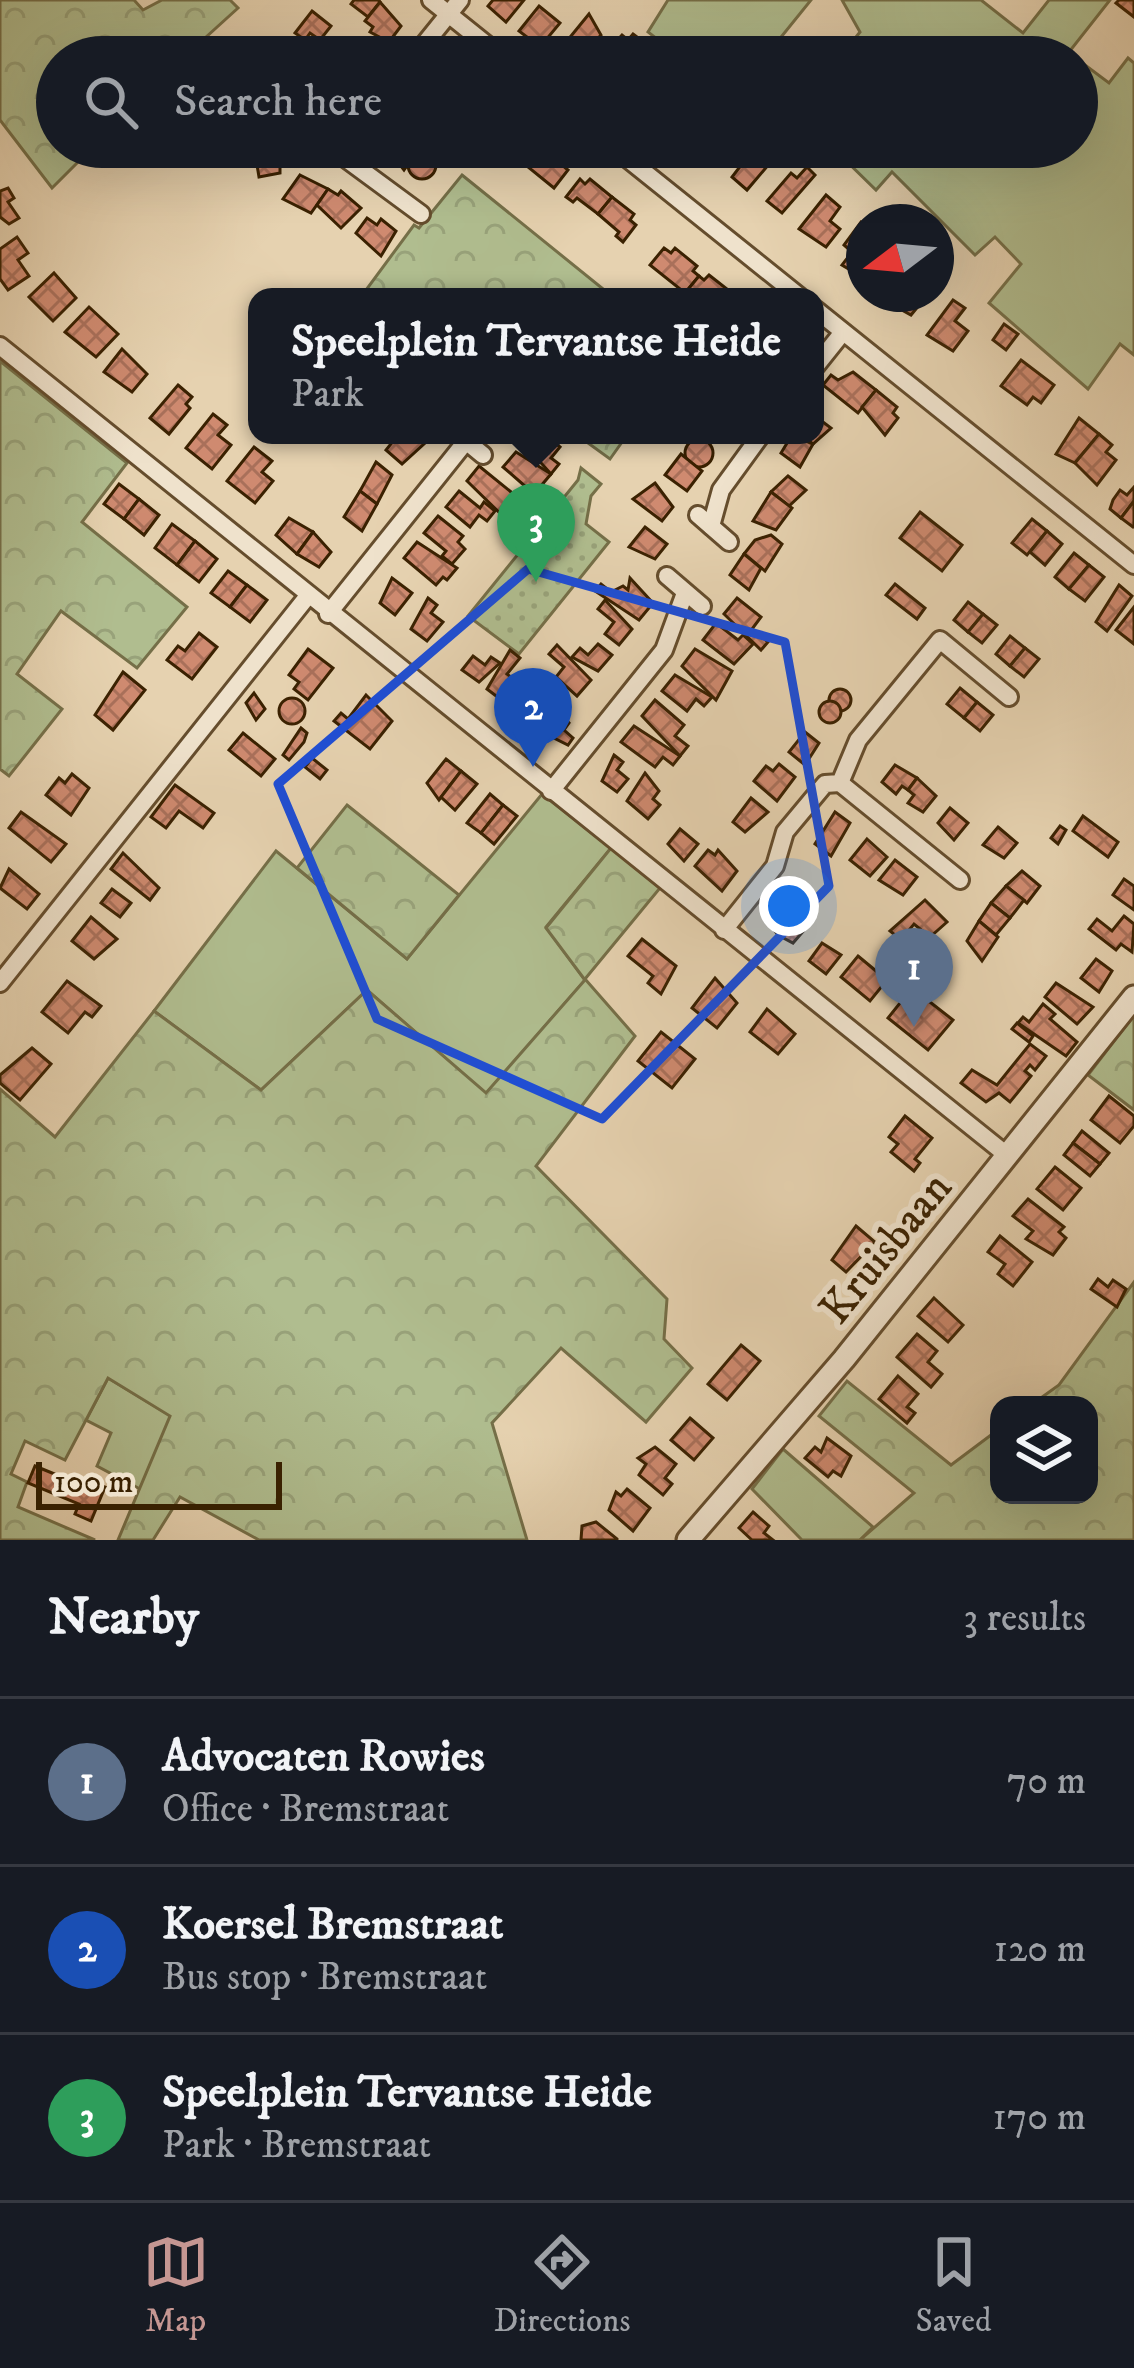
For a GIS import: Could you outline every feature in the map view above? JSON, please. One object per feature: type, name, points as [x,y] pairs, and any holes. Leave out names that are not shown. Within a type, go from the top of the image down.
[{"type":"street","points":[[431,0],[454,7],[482,36]]},
{"type":"street","points":[[431,36],[454,7]]},
{"type":"street","points":[[361,168],[421,214]]},
{"type":"street","points":[[639,168],[789,288]]},
{"type":"street","points":[[824,316],[1134,566]]},
{"type":"street","points":[[824,356],[843,332]]},
{"type":"street","points":[[0,346],[1008,1156]]},
{"type":"street","points":[[328,614],[464,444]]},
{"type":"street","points":[[474,444],[483,454]]},
{"type":"street","points":[[729,542],[704,520],[754,444]]},
{"type":"street","points":[[667,576],[702,606]]},
{"type":"street","points":[[551,791],[664,650],[685,593]]},
{"type":"street","points":[[0,983],[307,597]]},
{"type":"street","points":[[840,783],[858,740],[940,640],[1010,697]]},
{"type":"street","points":[[724,930],[775,866],[785,832],[825,784],[840,783],[960,880]]},
{"type":"street","name":"Kruisbaan","points":[[688,1540],[844,1360],[1134,997]]},
{"type":"highlighted area","points":[[528,569],[785,642],[829,886],[602,1119],[377,1019],[278,784]]},
{"type":"green space","points":[[0,0],[134,0],[143,10],[162,0],[230,0],[238,8],[207,36],[36,36],[36,167],[0,120]]},
{"type":"green space","points":[[668,0],[811,0],[782,36],[653,36],[648,32]]},
{"type":"green space","points":[[842,0],[981,0],[1023,33],[1049,0],[1110,0],[1082,36],[857,36],[860,32]]},
{"type":"green space","points":[[1128,58],[1134,63],[1134,355],[1120,344],[1088,389],[989,303],[1021,264],[995,237],[975,255],[954,234],[954,204],[924,204],[892,172],[876,190],[853,168],[1098,168],[1098,75],[1109,83]]},
{"type":"green space","points":[[37,168],[72,168],[52,188]]},
{"type":"green space","points":[[462,175],[602,288],[367,288],[414,225],[419,228]]},
{"type":"green space","points":[[0,361],[127,463],[82,522],[187,607],[137,668],[61,611],[17,674],[62,709],[9,776],[0,769]]},
{"type":"green space","points":[[589,444],[621,444],[610,459]]},
{"type":"green space","points":[[581,468],[601,484],[591,496],[586,524],[609,542],[519,654],[468,616],[578,480]]},
{"type":"green space","points":[[542,794],[611,848],[546,927],[585,980],[486,1094],[367,990],[261,1090],[154,1011],[276,851],[407,959]]},
{"type":"green space","points":[[347,805],[459,895],[407,959],[297,868]]},
{"type":"green space","points":[[611,848],[660,888],[585,979],[635,1036],[536,1166],[667,1299],[664,1339],[692,1368],[646,1422],[561,1348],[492,1423],[527,1540],[259,1540],[180,1497],[153,1540],[118,1540],[170,1416],[108,1378],[65,1460],[25,1441],[11,1474],[27,1482],[18,1507],[95,1540],[0,1540],[0,1089],[55,1137],[154,1011],[261,1090],[367,990],[486,1093],[585,980],[546,928]]},
{"type":"green space","points":[[1134,1015],[1134,1110],[1088,1075]]},
{"type":"green space","points":[[1134,1282],[1134,1540],[860,1540],[914,1493],[819,1416],[847,1381],[951,1465],[990,1436],[990,1504],[1098,1504],[1098,1396],[1044,1396],[1059,1385]]},
{"type":"green space","points":[[108,1378],[171,1416],[140,1489],[97,1466],[111,1433],[86,1420]]},
{"type":"green space","points":[[783,1449],[873,1527],[860,1540],[802,1540],[752,1489]]},
{"type":"building","points":[[354,0],[380,2],[368,17],[351,4]]},
{"type":"building","points":[[493,0],[524,0],[506,22],[488,6]]},
{"type":"building","points":[[1134,0],[1134,17],[1116,3]]},
{"type":"building","points":[[380,2],[401,26],[394,36],[378,36],[365,21]]},
{"type":"building","points":[[539,6],[560,23],[549,36],[526,36],[519,31]]},
{"type":"building","points":[[312,11],[331,26],[323,36],[295,33]]},
{"type":"building","points":[[589,14],[601,35],[600,36],[571,36]]},
{"type":"building","points":[[258,168],[280,168],[280,173],[259,177]]},
{"type":"building","points":[[409,168],[435,168],[422,179]]},
{"type":"building","points":[[529,168],[566,168],[554,188]]},
{"type":"building","points":[[739,168],[766,168],[747,190],[732,177]]},
{"type":"building","points":[[806,168],[815,175],[782,213],[767,201],[791,173],[797,178]]},
{"type":"building","points":[[300,175],[328,189],[311,213],[283,199]]},
{"type":"building","points":[[580,179],[585,184],[590,179],[612,197],[598,214],[577,198],[573,202],[566,197]]},
{"type":"building","points":[[8,188],[14,198],[8,202],[19,218],[9,224],[0,217],[0,191]]},
{"type":"building","points":[[328,189],[338,195],[341,191],[361,208],[341,228],[317,205]]},
{"type":"building","points":[[826,195],[840,207],[830,221],[840,229],[826,247],[799,229]]},
{"type":"building","points":[[612,197],[634,214],[630,220],[636,225],[623,242],[616,236],[619,232],[598,214]]},
{"type":"building","points":[[367,218],[377,225],[381,219],[396,231],[381,256],[356,233]]},
{"type":"building","points":[[17,237],[28,253],[18,260],[29,276],[8,290],[0,279],[0,249]]},
{"type":"building","points":[[664,248],[671,253],[675,248],[697,266],[693,271],[699,276],[689,288],[679,288],[650,265]]},
{"type":"building","points":[[54,273],[76,298],[53,321],[29,297]]},
{"type":"building","points":[[709,275],[726,288],[689,288],[699,276],[704,280]]},
{"type":"building","points":[[954,301],[965,308],[955,321],[968,331],[953,351],[927,335],[944,312],[954,312]]},
{"type":"building","points":[[89,307],[118,334],[96,357],[65,332]]},
{"type":"building","points":[[1004,324],[1018,334],[1006,350],[993,340]]},
{"type":"building","points":[[122,349],[147,374],[132,392],[104,372]]},
{"type":"building","points":[[1021,360],[1054,385],[1041,403],[1033,397],[1027,405],[1001,386]]},
{"type":"building","points":[[853,372],[876,390],[858,413],[824,386],[831,375],[838,380]]},
{"type":"building","points":[[178,385],[192,397],[186,404],[190,408],[169,434],[150,418]]},
{"type":"building","points":[[876,390],[897,407],[893,413],[898,418],[885,435],[862,407]]},
{"type":"building","points":[[213,414],[227,425],[218,435],[231,445],[212,469],[186,448]]},
{"type":"building","points":[[1079,418],[1099,434],[1075,463],[1056,454]]},
{"type":"building","points":[[1099,434],[1112,445],[1106,452],[1116,460],[1097,485],[1075,463]]},
{"type":"building","points":[[391,444],[424,444],[402,464],[386,450]]},
{"type":"building","points":[[524,444],[560,447],[551,458],[559,464],[551,474]]},
{"type":"building","points":[[688,444],[712,448],[712,458],[704,466],[694,466],[686,458]]},
{"type":"building","points":[[786,444],[813,444],[800,467],[781,453]]},
{"type":"building","points":[[254,447],[272,461],[262,472],[273,481],[255,503],[227,481]]},
{"type":"building","points":[[516,452],[551,474],[534,494],[503,467]]},
{"type":"building","points":[[681,454],[702,471],[687,491],[665,475]]},
{"type":"building","points":[[376,462],[392,475],[377,504],[360,491]]},
{"type":"building","points":[[479,466],[516,496],[507,507],[518,516],[511,524],[467,481]]},
{"type":"building","points":[[788,476],[806,490],[789,506],[771,492]]},
{"type":"building","points":[[655,483],[673,507],[662,521],[633,499]]},
{"type":"building","points":[[119,484],[139,499],[124,519],[104,504]]},
{"type":"building","points":[[1134,487],[1134,501],[1121,518],[1110,509],[1113,500],[1120,490],[1127,495]]},
{"type":"building","points":[[360,491],[377,504],[362,531],[344,517]]},
{"type":"building","points":[[459,491],[480,508],[484,502],[495,511],[487,521],[479,515],[470,527],[446,507]]},
{"type":"building","points":[[771,492],[792,508],[776,530],[753,521]]},
{"type":"building","points":[[139,499],[159,515],[144,535],[124,519]]},
{"type":"building","points":[[1134,501],[1134,526],[1133,527],[1121,518]]},
{"type":"building","points":[[920,512],[962,545],[942,571],[900,538]]},
{"type":"building","points":[[438,516],[463,536],[458,542],[465,549],[452,564],[442,556],[446,551],[424,533]]},
{"type":"building","points":[[289,518],[313,532],[297,554],[276,535]]},
{"type":"building","points":[[1032,519],[1047,531],[1027,555],[1012,543]]},
{"type":"building","points":[[172,524],[195,541],[177,565],[155,548]]},
{"type":"building","points":[[645,527],[667,544],[655,559],[629,547]]},
{"type":"building","points":[[1047,531],[1062,544],[1045,565],[1030,552]]},
{"type":"building","points":[[313,532],[331,552],[319,567],[297,554]]},
{"type":"building","points":[[771,535],[782,544],[765,571],[744,554],[755,540]]},
{"type":"building","points":[[195,541],[217,559],[199,582],[177,565]]},
{"type":"building","points":[[417,542],[457,568],[447,580],[443,577],[436,585],[404,558]]},
{"type":"building","points":[[1074,553],[1089,565],[1069,589],[1055,577]]},
{"type":"building","points":[[744,554],[761,568],[749,590],[730,575]]},
{"type":"building","points":[[1089,565],[1104,577],[1085,601],[1069,589]]},
{"type":"building","points":[[228,571],[247,585],[230,607],[211,593]]},
{"type":"building","points":[[392,578],[412,593],[395,615],[380,603]]},
{"type":"building","points":[[630,578],[653,603],[639,620],[595,591],[601,584],[611,592],[623,586],[628,590]]},
{"type":"building","points":[[895,584],[925,608],[917,619],[886,595]]},
{"type":"building","points":[[247,585],[267,600],[250,622],[230,607]]},
{"type":"building","points":[[1119,585],[1132,596],[1107,631],[1096,622]]},
{"type":"building","points":[[428,598],[437,605],[431,613],[443,622],[427,641],[411,629]]},
{"type":"building","points":[[737,598],[761,617],[752,629],[768,642],[761,650],[724,614]]},
{"type":"building","points":[[605,600],[632,629],[619,645],[605,634],[614,622],[598,609]]},
{"type":"building","points":[[968,602],[983,614],[968,632],[954,620]]},
{"type":"building","points":[[1134,607],[1134,644],[1116,630]]},
{"type":"building","points":[[983,614],[997,625],[982,643],[968,632]]},
{"type":"building","points":[[716,623],[738,640],[743,635],[753,644],[734,664],[703,640]]},
{"type":"building","points":[[199,633],[217,647],[192,679],[167,660],[178,646],[185,651]]},
{"type":"building","points":[[1010,636],[1025,648],[1010,666],[996,654]]},
{"type":"building","points":[[598,644],[612,655],[598,671],[572,657],[580,648],[588,655]]},
{"type":"building","points":[[557,645],[591,680],[577,696],[556,677],[564,667],[549,654]]},
{"type":"building","points":[[1025,648],[1039,659],[1024,677],[1010,666]]},
{"type":"building","points":[[308,649],[333,668],[308,700],[294,689],[299,682],[289,675]]},
{"type":"building","points":[[695,649],[732,671],[716,700],[682,666]]},
{"type":"building","points":[[510,650],[520,658],[507,674],[519,683],[504,702],[487,689]]},
{"type":"building","points":[[473,656],[485,665],[491,657],[500,663],[479,682],[462,670]]},
{"type":"building","points":[[123,672],[145,690],[113,730],[95,715]]},
{"type":"building","points":[[675,675],[712,697],[704,706],[696,699],[687,711],[662,691]]},
{"type":"building","points":[[960,688],[977,702],[964,718],[947,704]]},
{"type":"building","points":[[840,689],[851,700],[840,711],[829,700]]},
{"type":"building","points":[[254,693],[265,709],[256,720],[246,703]]},
{"type":"building","points":[[366,695],[392,721],[370,749],[334,721],[341,713],[348,719]]},
{"type":"building","points":[[524,696],[536,705],[542,698],[551,704],[530,724],[514,710]]},
{"type":"building","points":[[292,698],[305,711],[292,724],[279,711]]},
{"type":"building","points":[[655,700],[684,725],[675,736],[688,746],[680,756],[642,716]]},
{"type":"building","points":[[830,701],[841,712],[830,723],[819,712]]},
{"type":"building","points":[[977,702],[993,715],[980,731],[964,718]]},
{"type":"building","points":[[551,704],[569,723],[564,730],[573,738],[568,745],[540,731]]},
{"type":"building","points":[[634,726],[680,756],[673,765],[663,757],[655,767],[621,742]]},
{"type":"building","points":[[301,728],[307,733],[304,742],[289,760],[283,755]]},
{"type":"building","points":[[805,732],[819,743],[805,765],[789,752]]},
{"type":"building","points":[[243,733],[275,759],[261,776],[229,750]]},
{"type":"building","points":[[614,755],[623,762],[617,770],[628,779],[617,792],[602,781]]},
{"type":"building","points":[[312,758],[327,770],[320,779],[305,767]]},
{"type":"building","points":[[446,759],[461,771],[439,800],[427,783]]},
{"type":"building","points":[[779,764],[795,777],[777,801],[754,781],[766,766],[773,771]]},
{"type":"building","points":[[895,765],[917,778],[908,790],[902,786],[896,794],[882,782]]},
{"type":"building","points":[[461,771],[477,784],[455,810],[441,797]]},
{"type":"building","points":[[645,773],[659,791],[653,799],[660,805],[648,819],[627,801]]},
{"type":"building","points":[[72,774],[89,788],[71,815],[46,795],[59,778],[65,783]]},
{"type":"building","points":[[917,778],[936,796],[923,812],[908,803],[914,795],[908,790]]},
{"type":"building","points":[[175,785],[214,813],[203,828],[179,811],[166,828],[151,817]]},
{"type":"building","points":[[490,794],[503,805],[481,833],[467,823]]},
{"type":"building","points":[[751,798],[768,812],[745,832],[733,822]]},
{"type":"building","points":[[503,805],[517,816],[494,844],[481,833]]},
{"type":"building","points":[[950,808],[968,823],[954,840],[938,823]]},
{"type":"building","points":[[21,812],[66,844],[51,862],[9,828]]},
{"type":"building","points":[[835,812],[850,823],[831,856],[815,844]]},
{"type":"building","points":[[1083,816],[1118,842],[1108,857],[1073,831]]},
{"type":"building","points":[[1060,826],[1066,830],[1058,844],[1051,838]]},
{"type":"building","points":[[998,827],[1017,843],[1004,858],[983,845]]},
{"type":"building","points":[[680,829],[698,844],[684,861],[668,844]]},
{"type":"building","points":[[867,839],[887,857],[870,876],[850,860]]},
{"type":"building","points":[[708,850],[715,855],[718,850],[737,871],[722,891],[695,866]]},
{"type":"building","points":[[123,853],[159,888],[150,900],[111,869]]},
{"type":"building","points":[[895,860],[917,877],[903,895],[879,880]]},
{"type":"building","points":[[9,869],[39,894],[27,909],[0,888]]},
{"type":"building","points":[[1022,871],[1040,886],[1027,903],[1006,886]]},
{"type":"building","points":[[1124,879],[1134,886],[1134,910],[1113,895]]},
{"type":"building","points":[[1006,886],[1024,900],[1010,918],[991,903]]},
{"type":"building","points":[[112,889],[131,903],[120,917],[101,903]]},
{"type":"building","points":[[925,900],[947,922],[930,937],[914,924],[901,940],[890,931]]},
{"type":"building","points":[[991,903],[1010,918],[996,935],[979,921]]},
{"type":"building","points":[[779,906],[795,915],[778,935],[767,921]]},
{"type":"building","points":[[795,915],[806,928],[793,943],[778,935]]},
{"type":"building","points":[[1124,916],[1134,924],[1132,952],[1121,944],[1116,950],[1089,929],[1097,919],[1112,931]]},
{"type":"building","points":[[91,917],[117,939],[94,959],[72,941]]},
{"type":"building","points":[[979,921],[998,937],[982,961],[967,941]]},
{"type":"building","points":[[642,939],[676,966],[661,994],[648,983],[653,976],[628,956]]},
{"type":"building","points":[[822,943],[841,955],[826,974],[809,961]]},
{"type":"building","points":[[858,956],[887,980],[870,1001],[841,977]]},
{"type":"building","points":[[1096,959],[1112,971],[1099,992],[1081,978]]},
{"type":"building","points":[[715,978],[737,1003],[717,1028],[692,1008]]},
{"type":"building","points":[[67,981],[101,1006],[92,1017],[85,1012],[68,1033],[42,1012]]},
{"type":"building","points":[[1056,983],[1093,1007],[1077,1024],[1045,997]]},
{"type":"building","points":[[912,988],[953,1020],[928,1050],[888,1018]]},
{"type":"building","points":[[1043,1004],[1055,1014],[1050,1019],[1077,1042],[1066,1056],[1018,1023],[1023,1017],[1029,1022]]},
{"type":"building","points":[[767,1009],[795,1034],[778,1054],[750,1032]]},
{"type":"building","points":[[1017,1023],[1033,1036],[1029,1042],[1012,1029]]},
{"type":"building","points":[[661,1032],[695,1059],[672,1088],[638,1061]]},
{"type":"building","points":[[1030,1044],[1046,1056],[1035,1070],[1030,1065],[1025,1071],[1031,1076],[1010,1102],[999,1093],[986,1102],[961,1083],[972,1070],[997,1085]]},
{"type":"building","points":[[32,1048],[51,1064],[20,1100],[0,1083],[0,1075]]},
{"type":"building","points":[[1109,1096],[1134,1116],[1134,1126],[1120,1143],[1091,1120]]},
{"type":"building","points":[[905,1116],[932,1138],[915,1159],[920,1163],[914,1171],[891,1152],[898,1144],[889,1137]]},
{"type":"building","points":[[1082,1131],[1109,1153],[1100,1164],[1073,1143]]},
{"type":"building","points":[[1073,1143],[1100,1164],[1090,1176],[1064,1155]]},
{"type":"building","points":[[1055,1167],[1081,1188],[1063,1210],[1037,1189]]},
{"type":"building","points":[[1028,1199],[1064,1227],[1059,1232],[1066,1238],[1053,1255],[1026,1239],[1033,1231],[1013,1216]]},
{"type":"building","points":[[856,1226],[875,1242],[846,1272],[832,1260]]},
{"type":"building","points":[[1000,1236],[1032,1262],[1013,1286],[998,1274],[1005,1264],[988,1252]]},
{"type":"building","points":[[1098,1279],[1108,1287],[1113,1280],[1126,1289],[1117,1307],[1091,1289]]},
{"type":"building","points":[[934,1298],[963,1325],[948,1342],[918,1316]]},
{"type":"building","points":[[917,1334],[937,1351],[928,1362],[942,1374],[931,1387],[897,1357]]},
{"type":"building","points":[[741,1345],[760,1361],[727,1400],[708,1384]]},
{"type":"building","points":[[898,1376],[918,1394],[907,1407],[915,1413],[907,1423],[879,1399]]},
{"type":"building","points":[[690,1418],[713,1438],[694,1460],[671,1440]]},
{"type":"building","points":[[827,1438],[851,1456],[841,1476],[833,1471],[828,1477],[805,1458],[815,1447],[821,1452]]},
{"type":"building","points":[[655,1447],[676,1464],[665,1478],[672,1484],[663,1495],[639,1475],[646,1464],[638,1458]]},
{"type":"building","points":[[35,1466],[91,1489],[93,1482],[105,1487],[91,1521],[75,1514],[79,1504],[28,1483]]},
{"type":"building","points":[[627,1489],[650,1508],[633,1531],[609,1510],[616,1492],[621,1496]]},
{"type":"building","points":[[753,1512],[769,1526],[764,1533],[773,1540],[752,1540],[739,1528]]},
{"type":"building","points":[[596,1522],[617,1540],[581,1540],[582,1526]]},
{"type":"place","name":"Speelplein Tervantse Heide","points":[[536,582]]},
{"type":"place","name":"Koersel Bremstraat","points":[[533,767]]},
{"type":"place","name":"Advocaten Rowies","points":[[914,1027]]}]
